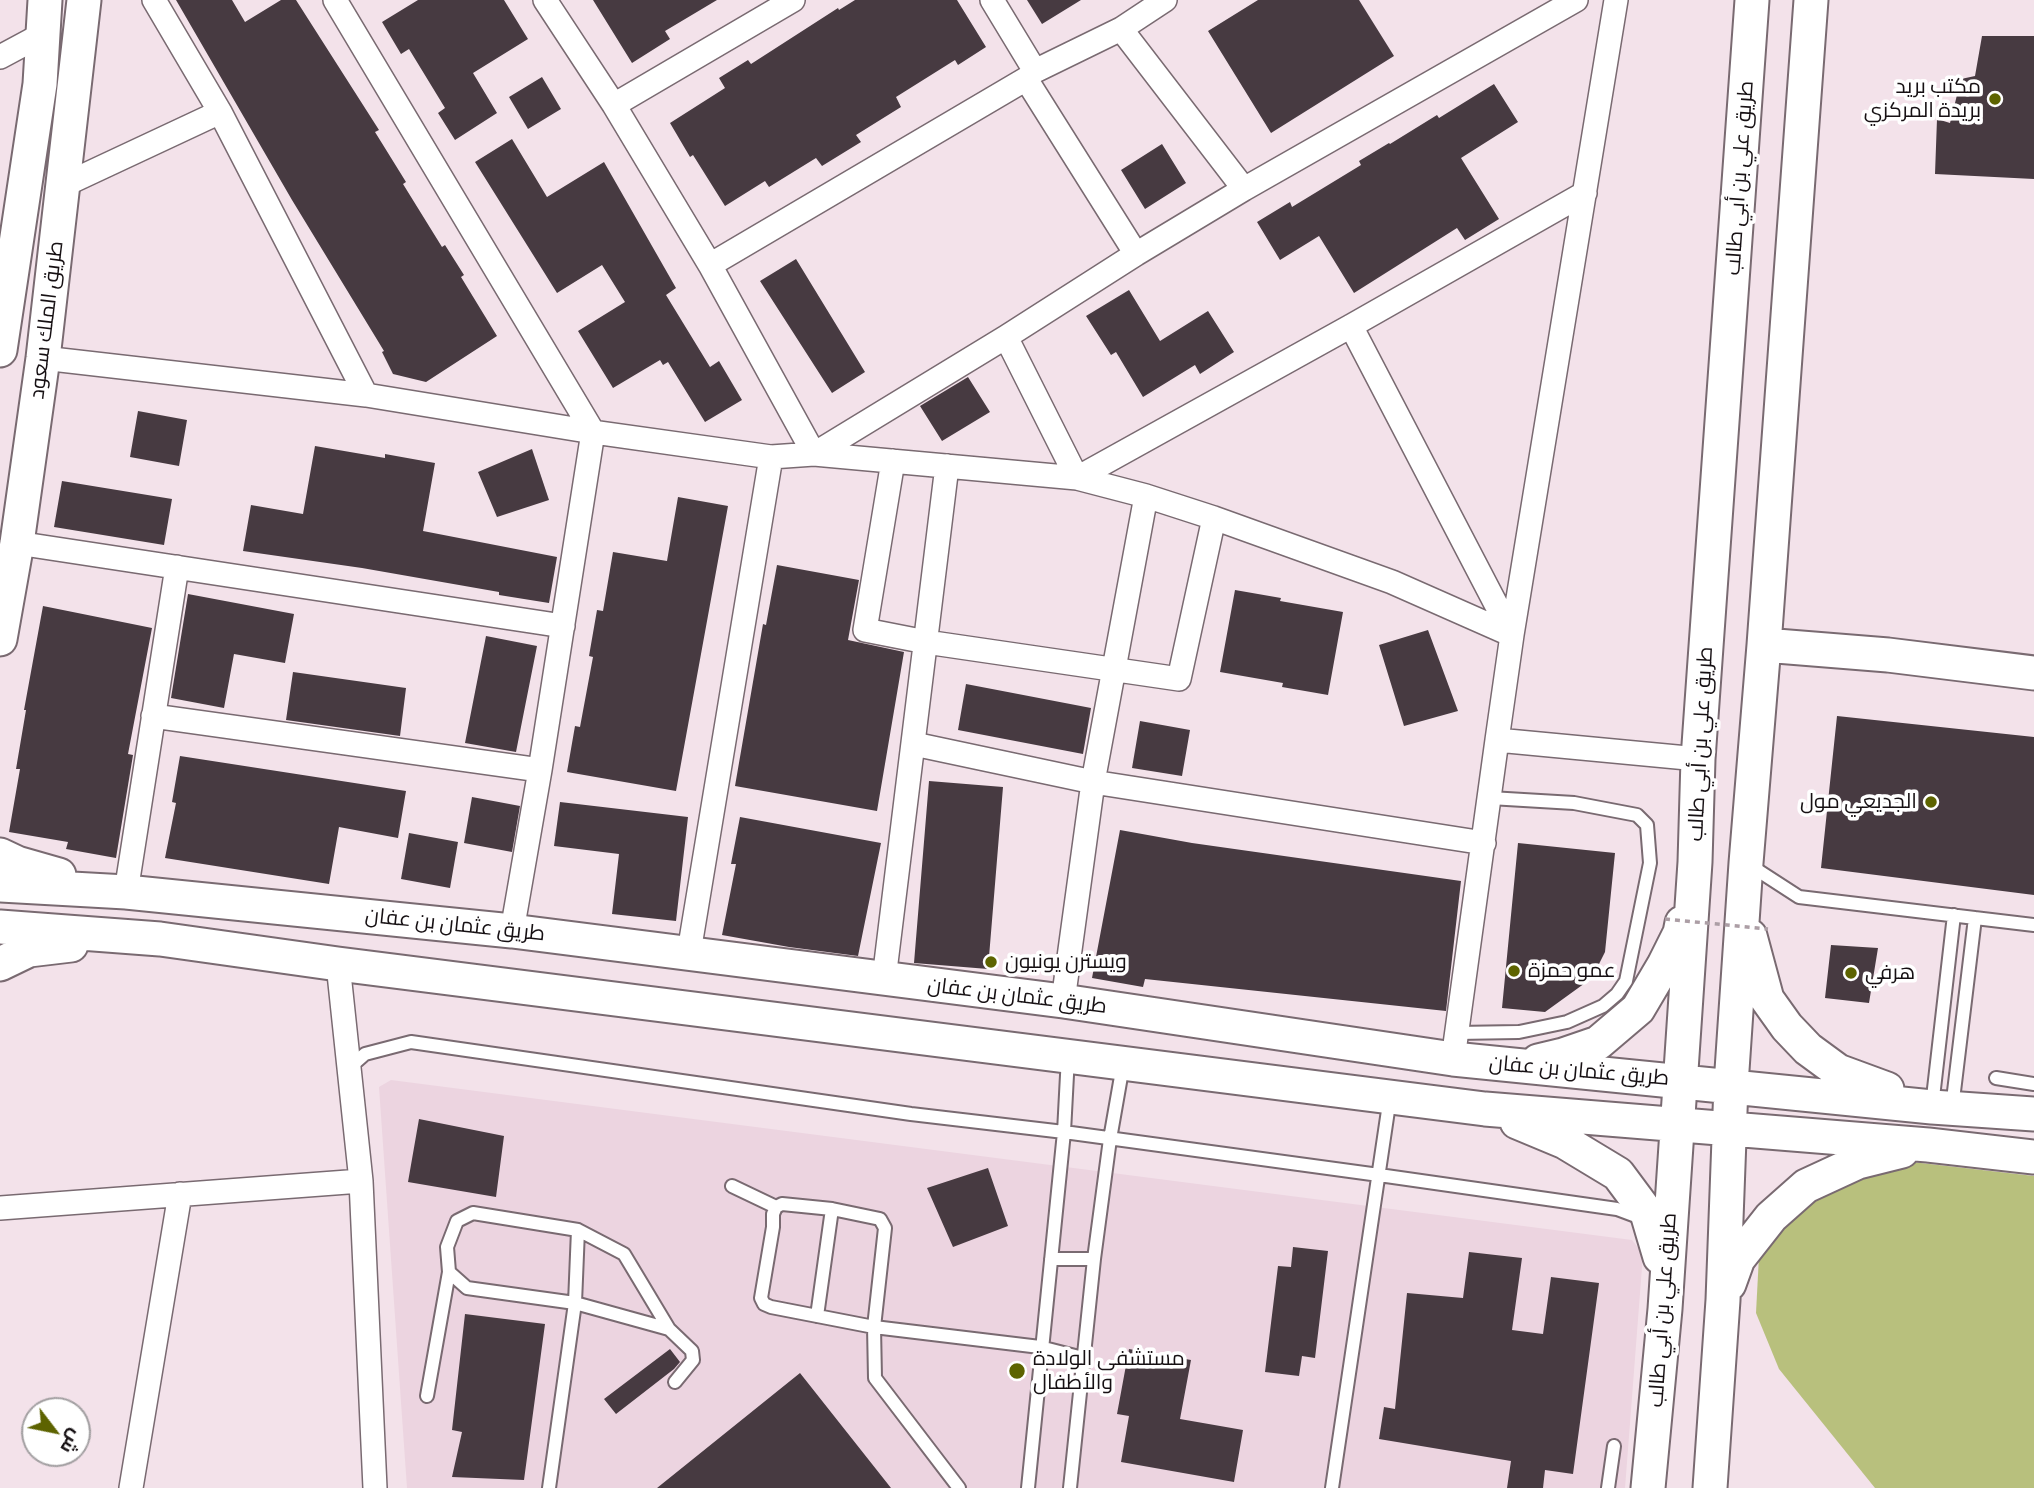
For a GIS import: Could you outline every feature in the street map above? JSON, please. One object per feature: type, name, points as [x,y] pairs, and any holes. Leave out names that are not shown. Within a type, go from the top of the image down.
[{"type":"main road","name":"طريق الملك سعود","points":[[1,342],[40,83],[45,0]]},
{"type":"main road","name":"طريق الملك سعود","points":[[0,639],[44,358],[84,0]]},
{"type":"main road","name":"طريق علي بن أبي طالب","points":[[1648,1488],[1665,1309],[1695,862],[1698,759],[1752,0]]},
{"type":"main road","points":[[1710,1488],[1723,1300],[1731,1085],[1743,905],[1811,0]]},
{"type":"main road","points":[[1764,645],[1888,655],[2034,673]]},
{"type":"main road","points":[[0,855],[18,863],[123,892]]},
{"type":"main road","points":[[1516,1066],[1563,1055],[1598,1043],[1638,1009],[1680,933],[1695,862]]},
{"type":"main road","name":"طريق عثمان بن عفان","points":[[0,885],[123,892],[512,931],[1063,1001],[1455,1046],[1516,1066],[1731,1085],[1885,1088],[1942,1107],[2034,1114]]},
{"type":"main road","points":[[1743,905],[1768,999],[1787,1027],[1808,1049],[1838,1071],[1885,1088]]},
{"type":"main road","points":[[0,927],[138,937],[1485,1109],[1928,1145],[2034,1157]]},
{"type":"main road","points":[[0,964],[29,950],[138,937]]},
{"type":"main road","points":[[1485,1109],[1565,1142],[1618,1174],[1651,1222],[1661,1262],[1665,1309]]},
{"type":"main road","points":[[1723,1300],[1738,1259],[1771,1217],[1806,1186],[1858,1162],[1928,1145]]},
{"type":"street","points":[[154,0],[220,112],[366,395]]},
{"type":"street","points":[[335,0],[593,432],[512,931]]},
{"type":"street","points":[[545,0],[614,105],[710,265],[814,454]]},
{"type":"street","points":[[614,105],[793,0]]},
{"type":"street","points":[[992,0],[1031,75],[1136,254]]},
{"type":"street","points":[[710,265],[1031,75],[1121,29],[1165,0]]},
{"type":"street","points":[[814,454],[1136,254],[1576,0]]},
{"type":"street","points":[[1455,1046],[1512,635],[1616,0]]},
{"type":"street","points":[[1121,29],[1244,190]]},
{"type":"street","points":[[0,57],[43,34]]},
{"type":"street","points":[[64,185],[220,112]]},
{"type":"street","points":[[1076,478],[1585,194]]},
{"type":"street","points":[[1351,326],[1512,635]]},
{"type":"street","points":[[1006,337],[1076,478]]},
{"type":"street","points":[[44,358],[366,395],[593,432],[771,457],[814,454],[1076,478],[1146,496],[1214,518],[1392,582],[1512,635]]},
{"type":"street","points":[[689,952],[771,457]]},
{"type":"street","points":[[893,461],[866,629],[926,642],[1179,679],[1214,518]]},
{"type":"street","points":[[884,979],[947,466]]},
{"type":"street","points":[[1063,1001],[1093,782],[1146,496]]},
{"type":"street","points":[[17,543],[563,626]]},
{"type":"street","points":[[123,892],[177,567]]},
{"type":"street","points":[[153,716],[540,770]]},
{"type":"street","points":[[1497,740],[1698,759]]},
{"type":"street","points":[[914,744],[1093,782],[1484,843]]},
{"type":"street","points":[[338,964],[361,1181],[375,1488]]},
{"type":"street","points":[[0,1208],[361,1181]]},
{"type":"street","points":[[131,1488],[180,1194]]},
{"type":"lane","points":[[1455,1046],[1567,1022],[1603,1006],[1617,994],[1626,981],[1650,863],[1647,825],[1637,815],[1574,803],[1490,798]]},
{"type":"lane","points":[[1746,863],[1800,897],[2034,925]]},
{"type":"lane","points":[[1942,1107],[1954,915]]},
{"type":"lane","points":[[1942,1107],[1975,918]]},
{"type":"lane","points":[[349,1068],[365,1054],[411,1042],[911,1114],[1063,1132],[1617,1209],[1651,1222]]},
{"type":"lane","points":[[1028,1488],[1068,1056]]},
{"type":"lane","points":[[1070,1488],[1094,1259],[1110,1139],[1124,1063]]},
{"type":"lane","points":[[1996,1078],[2034,1084]]},
{"type":"lane","points":[[1332,1488],[1390,1097]]},
{"type":"lane","points":[[732,1186],[776,1207]]},
{"type":"lane","points":[[959,1488],[875,1378],[874,1327],[885,1228],[880,1219],[832,1209],[782,1204],[776,1207],[761,1298],[764,1304],[874,1327],[1040,1347],[1083,1359]]},
{"type":"lane","points":[[817,1316],[832,1209]]},
{"type":"lane","points":[[427,1395],[449,1272],[447,1247],[457,1221],[474,1213],[578,1230],[624,1254],[669,1329],[692,1351],[693,1360],[675,1382]]},
{"type":"lane","points":[[549,1488],[575,1303],[578,1230]]},
{"type":"lane","points":[[1051,1259],[1094,1259]]},
{"type":"lane","points":[[449,1272],[467,1288],[575,1303],[669,1329]]},
{"type":"lane","points":[[1608,1488],[1614,1447]]},
{"type":"path","points":[[1665,919],[1768,929]]},
{"type":"shaded area","name":"مستشفى الولادة والأطفال","points":[[391,1080],[1632,1240],[1643,1254],[1625,1488],[407,1488],[379,1087]]},
{"type":"green space","points":[[1912,1162],[2034,1176],[2034,1488],[1875,1488],[1779,1369],[1756,1313],[1759,1256],[1812,1194]]},
{"type":"building","points":[[176,0],[232,0],[245,22],[281,0],[296,0],[379,130],[375,132],[406,182],[403,184],[442,247],[445,245],[464,275],[461,277],[497,336],[426,382],[393,374],[382,352],[384,351],[292,200]]},
{"type":"building","points":[[418,0],[504,0],[528,39],[473,73],[497,113],[455,140],[438,113],[445,108],[409,49],[401,54],[382,22]]},
{"type":"building","points":[[593,0],[717,0],[665,31],[670,39],[632,63]]},
{"type":"building","points":[[855,0],[957,0],[986,47],[958,65],[955,60],[896,97],[901,107],[856,135],[861,142],[822,166],[816,158],[769,187],[765,181],[725,206],[693,155],[690,157],[670,123],[725,88],[719,78],[748,60],[751,64]]},
{"type":"building","points":[[1027,0],[1081,0],[1042,24]]},
{"type":"building","points":[[1258,0],[1359,0],[1394,56],[1271,133],[1208,31]]},
{"type":"building","name":"مكتب بريد بريدة المركزي","points":[[1982,36],[2034,36],[2034,179],[1935,174],[1937,119],[1950,123],[1961,79],[1975,76]]},
{"type":"building","points":[[542,77],[561,109],[528,129],[509,97]]},
{"type":"building","points":[[1494,84],[1518,122],[1461,158],[1499,219],[1465,240],[1457,228],[1354,293],[1319,236],[1280,260],[1257,222],[1290,202],[1292,207],[1361,165],[1359,161],[1437,115],[1439,118]]},
{"type":"building","points":[[512,139],[547,197],[604,162],[676,288],[666,295],[710,367],[719,361],[742,400],[705,422],[668,362],[663,365],[660,360],[613,388],[578,331],[625,302],[602,265],[557,293],[475,162]]},
{"type":"building","points":[[1162,144],[1186,183],[1145,209],[1121,170]]},
{"type":"building","points":[[796,259],[865,372],[832,393],[760,281]]},
{"type":"building","points":[[1129,290],[1160,341],[1208,311],[1234,352],[1200,374],[1195,365],[1143,397],[1116,352],[1111,355],[1086,316]]},
{"type":"building","points":[[968,377],[990,412],[942,441],[920,406]]},
{"type":"building","points":[[138,411],[187,420],[179,466],[130,457]]},
{"type":"building","points":[[315,446],[435,463],[423,531],[557,557],[549,603],[362,568],[243,551],[251,505],[303,514]]},
{"type":"building","points":[[532,449],[549,500],[497,517],[478,472]]},
{"type":"building","points":[[62,481],[172,499],[164,545],[54,527]]},
{"type":"building","points":[[678,497],[728,506],[676,791],[567,772],[575,726],[580,727],[593,657],[589,656],[597,610],[603,611],[613,552],[667,561]]},
{"type":"building","points":[[777,565],[859,580],[848,640],[904,652],[877,811],[735,786],[763,624],[766,625]]},
{"type":"building","points":[[1235,590],[1343,612],[1328,695],[1282,687],[1283,683],[1220,672]]},
{"type":"building","points":[[188,594],[294,614],[285,663],[234,654],[224,708],[171,698]]},
{"type":"building","points":[[43,606],[152,628],[128,754],[133,755],[116,858],[66,849],[68,842],[9,832],[20,769],[16,769],[24,710]]},
{"type":"building","points":[[1428,630],[1458,711],[1404,726],[1379,645]]},
{"type":"building","points":[[486,636],[537,646],[516,752],[465,743]]},
{"type":"building","points":[[293,672],[406,688],[400,736],[286,720]]},
{"type":"building","points":[[966,684],[1091,708],[1083,754],[958,730]]},
{"type":"building","name":"الجديعي مول","points":[[1837,716],[2034,737],[2034,895],[1821,868]]},
{"type":"building","points":[[1140,721],[1190,730],[1182,776],[1132,768]]},
{"type":"building","points":[[180,756],[406,791],[398,838],[339,827],[329,884],[165,858],[176,803],[172,802]]},
{"type":"building","points":[[929,781],[1003,787],[988,969],[914,963]]},
{"type":"building","points":[[472,797],[520,806],[512,852],[464,843]]},
{"type":"building","points":[[560,802],[688,817],[676,921],[612,914],[619,854],[554,846]]},
{"type":"building","points":[[740,817],[881,843],[858,956],[722,935],[736,864],[731,864]]},
{"type":"building","points":[[1120,830],[1192,843],[1461,881],[1446,1011],[1145,979],[1143,987],[1092,978]]},
{"type":"building","points":[[409,833],[458,842],[450,888],[401,879]]},
{"type":"building","points":[[1518,843],[1615,853],[1605,952],[1592,978],[1545,1012],[1502,1008]]},
{"type":"building","name":"هرفي","points":[[1831,945],[1878,948],[1869,1003],[1825,998]]},
{"type":"building","points":[[419,1119],[504,1136],[496,1197],[408,1182]]},
{"type":"building","points":[[988,1168],[1008,1226],[953,1247],[927,1188]]},
{"type":"building","points":[[1293,1247],[1328,1251],[1315,1358],[1302,1356],[1299,1376],[1265,1372],[1278,1266],[1291,1267]]},
{"type":"building","points":[[1469,1252],[1522,1258],[1512,1330],[1543,1334],[1551,1277],[1599,1283],[1573,1474],[1545,1470],[1543,1488],[1507,1488],[1511,1461],[1379,1439],[1384,1407],[1395,1409],[1407,1293],[1463,1298]]},
{"type":"building","points":[[465,1314],[545,1324],[524,1480],[452,1477],[462,1432],[452,1430]]},
{"type":"building","points":[[670,1349],[680,1362],[616,1414],[604,1399]]},
{"type":"building","points":[[1129,1349],[1191,1360],[1180,1419],[1243,1430],[1234,1482],[1121,1462],[1129,1416],[1117,1414]]},
{"type":"building","points":[[800,1373],[891,1488],[657,1488]]},
{"type":"place","name":"مكتب بريد بريدة المركزي","points":[[1995,99]]},
{"type":"place","name":"الجديعي مول","points":[[1931,802]]},
{"type":"place","name":"ويسترن يونيون","points":[[991,962]]},
{"type":"place","name":"عمو حمزة","points":[[1514,971]]},
{"type":"place","name":"هرفي","points":[[1851,973]]},
{"type":"place","name":"مستشفى الولادة والأطفال","points":[[1017,1371]]}]
